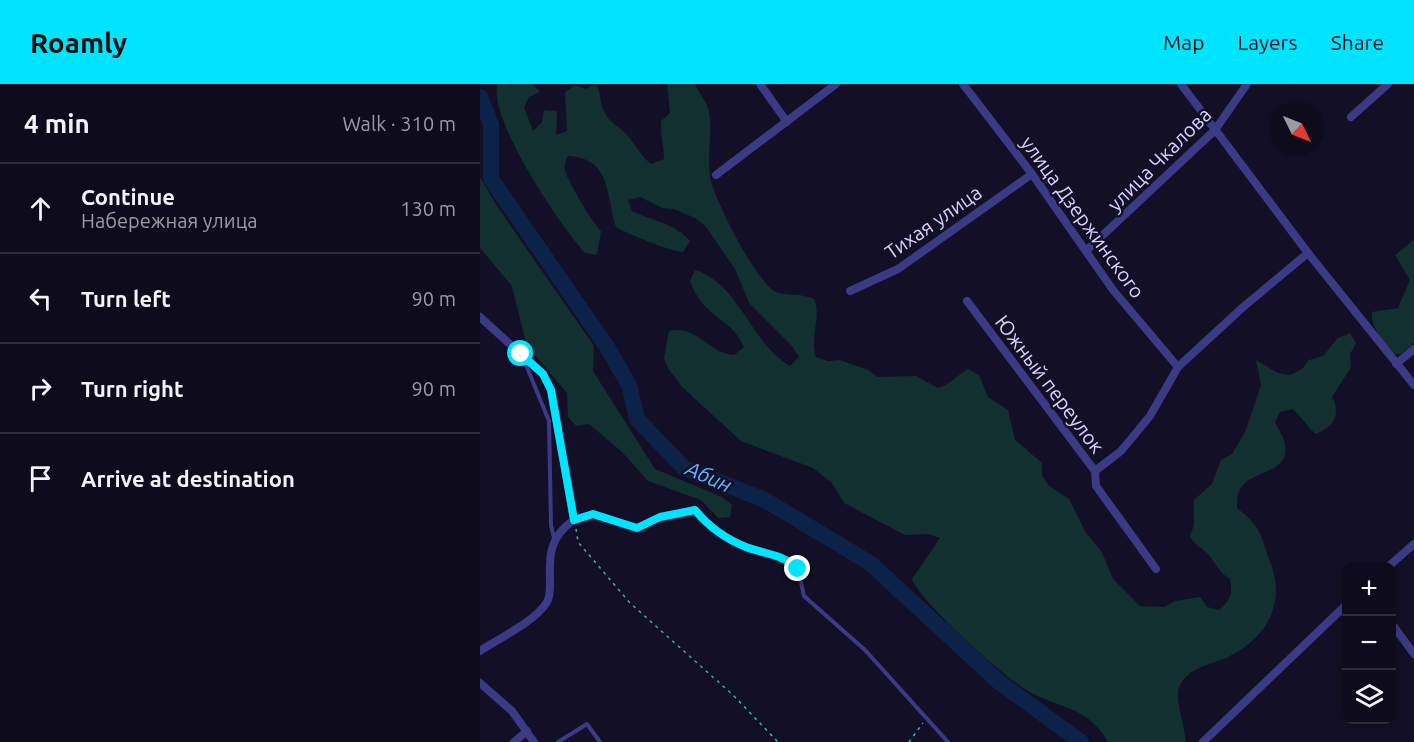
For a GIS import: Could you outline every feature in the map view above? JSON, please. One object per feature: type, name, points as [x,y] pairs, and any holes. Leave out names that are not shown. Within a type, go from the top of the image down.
[{"type":"street","points":[[760,84],[787,122]]},
{"type":"street","points":[[716,176],[836,84]]},
{"type":"street","name":"улица Дзержинского","points":[[963,84],[1032,174],[1113,290],[1178,367]]},
{"type":"street","points":[[1181,84],[1308,253],[1414,385]]},
{"type":"street","name":"улица Чкалова","points":[[1087,250],[1215,130],[1247,84]]},
{"type":"street","points":[[1351,117],[1388,84]]},
{"type":"street","name":"Тихая улица","points":[[850,291],[898,269],[1032,174]]},
{"type":"street","name":"Южный переулок","points":[[967,301],[1095,471],[1121,451],[1150,416],[1178,367],[1242,308],[1308,253]]},
{"type":"street","points":[[480,317],[543,374],[551,390],[574,520],[554,538],[549,554],[550,593],[547,603],[534,616],[480,651]]},
{"type":"street","points":[[1396,364],[1414,349]]},
{"type":"street","points":[[1095,471],[1096,486],[1156,569]]},
{"type":"street","points":[[1394,562],[1414,544]]},
{"type":"street","points":[[1203,742],[1342,610]]},
{"type":"street","points":[[1396,629],[1414,654]]},
{"type":"street","points":[[480,683],[507,705],[534,742]]},
{"type":"street","points":[[514,742],[527,731]]},
{"type":"lane","points":[[521,354],[549,421],[551,525],[554,538]]},
{"type":"lane","points":[[574,520],[593,514],[637,528],[660,517],[695,510],[708,525],[744,546],[788,559],[798,569],[804,596],[865,650],[948,742]]},
{"type":"lane","points":[[558,742],[564,736],[587,724],[600,742]]},
{"type":"path","points":[[574,520],[578,542],[630,603],[733,695],[778,742]]},
{"type":"path","points":[[909,742],[927,718]]},
{"type":"green space","points":[[497,84],[532,84],[540,92],[529,97],[524,107],[533,131],[542,122],[544,110],[557,111],[556,135],[567,131],[565,93],[574,85],[585,89],[596,84],[606,115],[627,135],[651,164],[664,159],[661,121],[670,113],[667,84],[695,84],[709,112],[711,181],[721,206],[747,257],[766,284],[778,293],[814,299],[817,313],[814,342],[816,357],[828,361],[840,360],[868,370],[878,377],[916,376],[938,388],[968,369],[979,375],[988,397],[1008,410],[1015,440],[1042,463],[1042,475],[1048,485],[1069,499],[1086,533],[1102,552],[1113,579],[1140,606],[1164,607],[1175,601],[1200,597],[1207,607],[1219,610],[1226,603],[1231,593],[1230,579],[1190,536],[1194,525],[1194,500],[1212,484],[1221,460],[1232,454],[1245,432],[1261,385],[1256,360],[1278,373],[1290,375],[1302,369],[1309,360],[1323,356],[1338,338],[1350,333],[1356,343],[1350,354],[1351,367],[1332,397],[1336,415],[1331,424],[1316,434],[1292,409],[1280,412],[1275,422],[1285,445],[1282,461],[1270,470],[1248,480],[1240,490],[1237,508],[1256,527],[1271,564],[1276,593],[1274,606],[1269,619],[1253,640],[1228,657],[1194,671],[1183,681],[1179,688],[1178,699],[1186,742],[1108,742],[1092,721],[1073,710],[1028,691],[983,656],[946,621],[918,590],[912,579],[940,538],[929,534],[905,535],[844,503],[832,483],[813,468],[741,441],[682,387],[668,368],[664,358],[669,331],[687,332],[725,353],[734,355],[744,347],[732,329],[702,303],[690,281],[695,270],[710,277],[723,288],[765,344],[777,356],[790,366],[799,357],[792,346],[749,303],[735,269],[707,228],[697,219],[674,209],[662,208],[640,197],[628,200],[632,211],[671,226],[684,235],[690,241],[683,252],[660,246],[622,230],[616,227],[608,191],[600,171],[582,158],[568,156],[565,166],[567,175],[581,202],[601,231],[597,255],[585,253],[559,220],[515,147],[498,101]]},
{"type":"green space","points":[[480,177],[497,206],[594,346],[593,371],[655,469],[722,497],[732,505],[730,517],[718,518],[701,500],[648,481],[622,452],[589,424],[576,426],[568,417],[567,393],[527,346],[512,286],[480,248]]},
{"type":"green space","points":[[1414,240],[1414,343],[1401,354],[1396,354],[1379,335],[1373,323],[1372,312],[1398,308],[1410,280],[1395,255]]},
{"type":"waterway","name":"Абин","points":[[480,97],[491,124],[491,179],[607,347],[629,385],[637,419],[684,468],[765,500],[870,563],[999,682],[1081,742]]},
{"type":"route","points":[[521,354],[543,374],[551,390],[574,520],[593,514],[637,528],[660,517],[695,510],[708,525],[744,546],[788,559],[798,569]]}]
